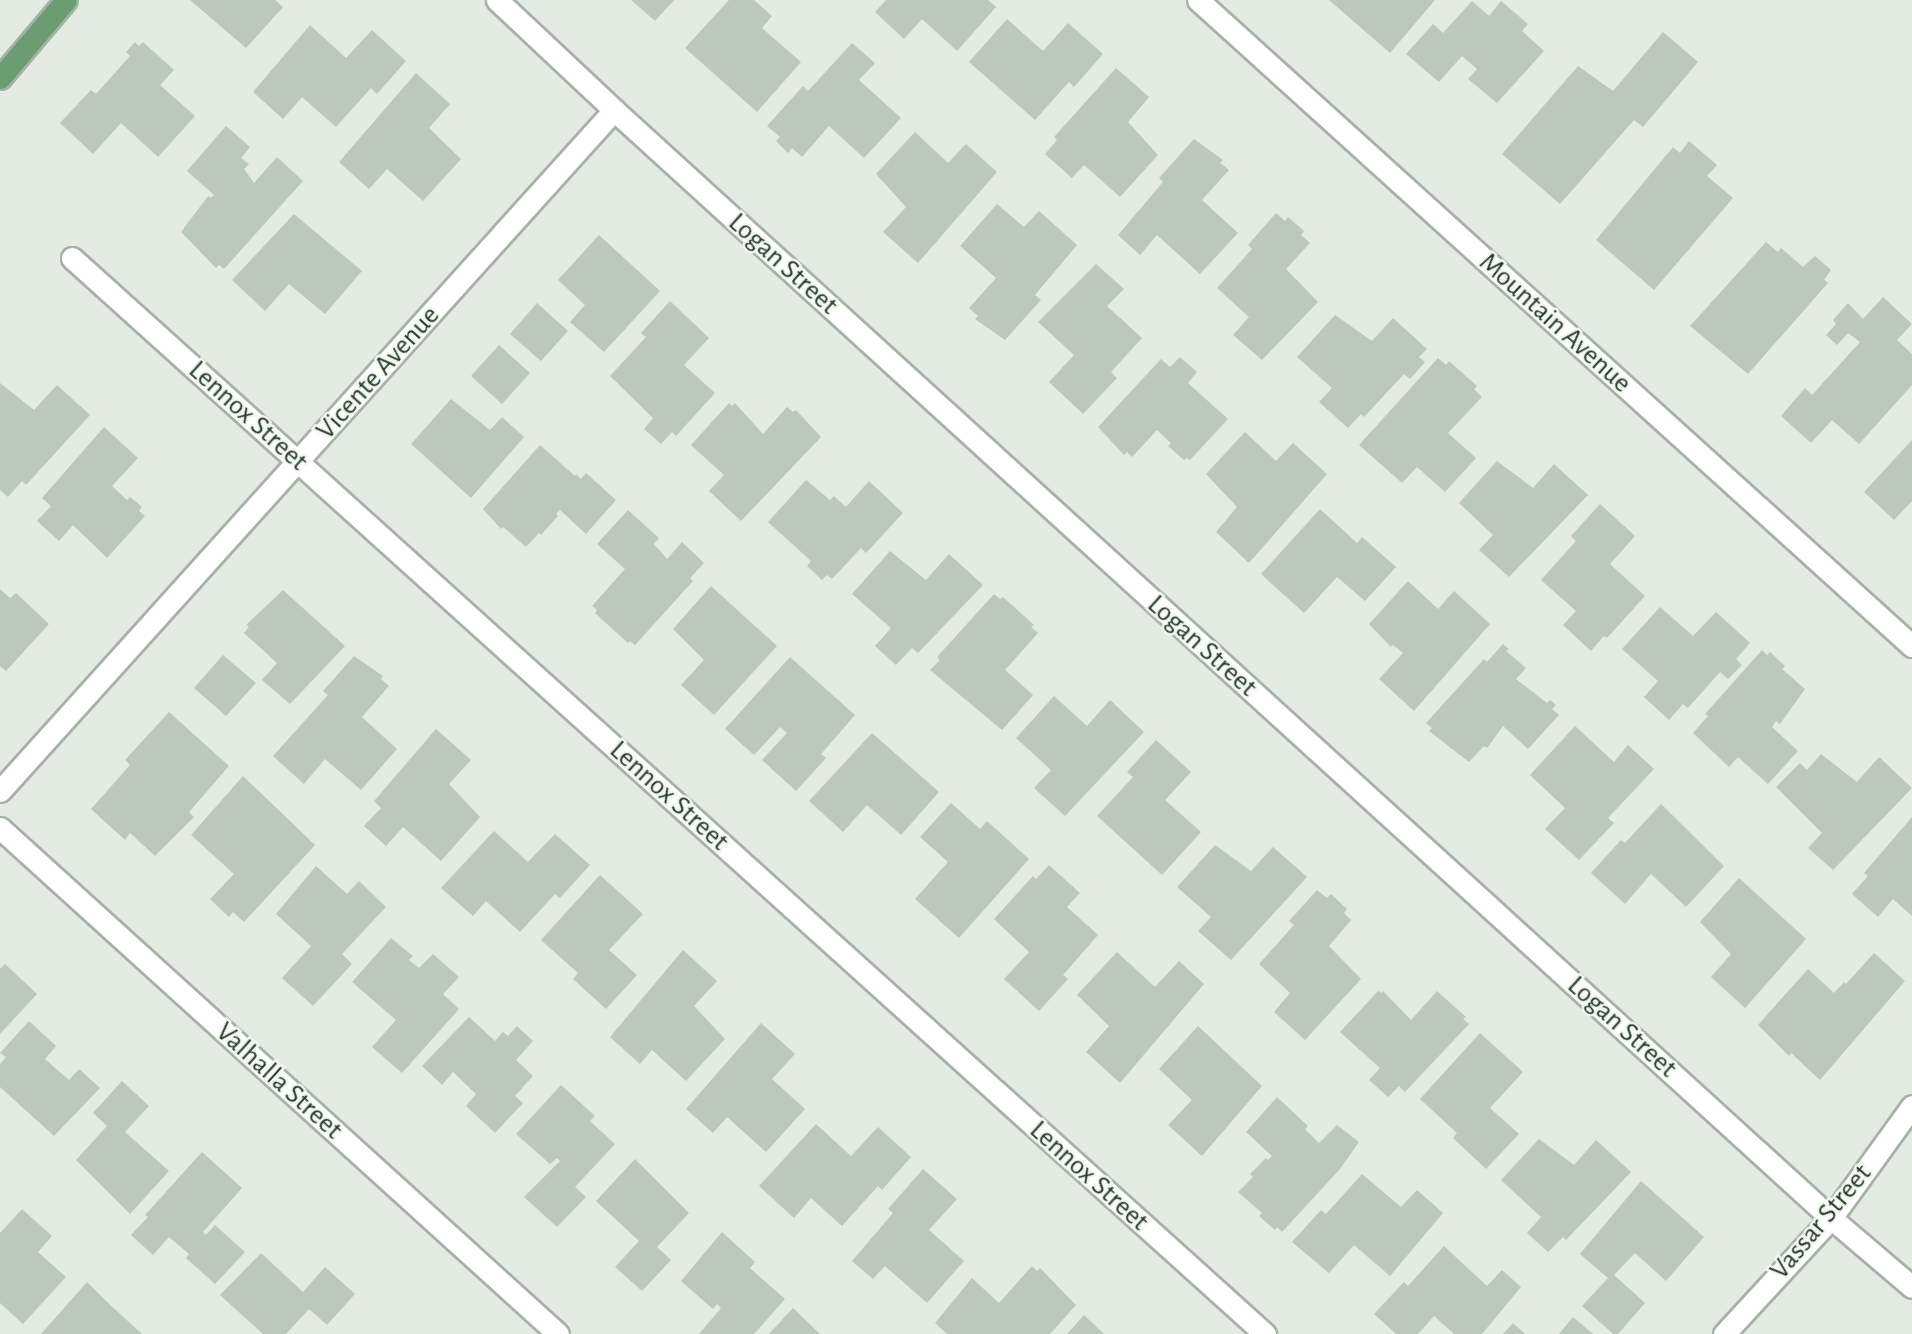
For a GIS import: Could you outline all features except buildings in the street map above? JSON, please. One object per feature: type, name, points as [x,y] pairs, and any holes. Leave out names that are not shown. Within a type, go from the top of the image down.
[{"type":"main road","points":[[0,78],[66,0]]},
{"type":"street","name":"Logan Street","points":[[497,0],[614,110],[1831,1218],[1912,1287]]},
{"type":"street","name":"Mountain Avenue","points":[[1198,0],[1912,646]]},
{"type":"street","name":"Vicente Avenue","points":[[0,791],[614,110]]},
{"type":"street","name":"Lennox Street","points":[[72,257],[1265,1334]]},
{"type":"street","name":"Valhalla Street","points":[[0,828],[558,1334]]},
{"type":"street","name":"Vassar Street","points":[[1724,1334],[1831,1218],[1912,1105]]}]
